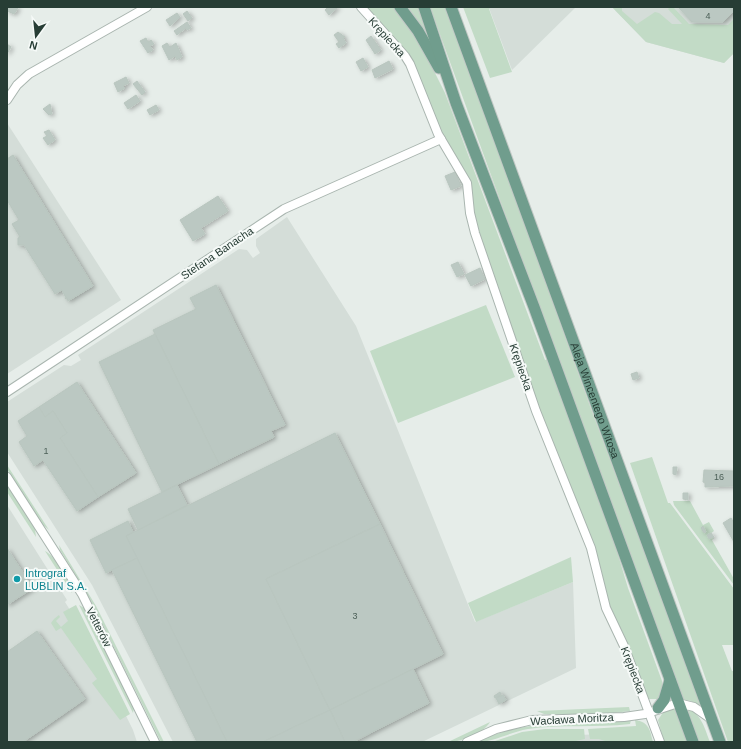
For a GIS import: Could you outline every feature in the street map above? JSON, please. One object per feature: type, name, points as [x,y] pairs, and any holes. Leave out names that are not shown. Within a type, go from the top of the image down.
[{"type":"main road","points":[[400,7],[426,44],[456,103]]},
{"type":"main road","points":[[424,7],[456,103],[534,307],[693,742]]},
{"type":"main road","name":"Aleja Wincentego Witosa","points":[[451,7],[720,742]]},
{"type":"main road","points":[[653,710],[664,700],[670,680]]},
{"type":"street","points":[[7,100],[18,85],[29,74],[147,7]]},
{"type":"street","name":"Krępiecka","points":[[361,7],[405,56],[410,64],[431,118],[441,139],[467,183],[470,213],[480,248],[536,411],[591,548],[606,608],[653,710],[660,742]]},
{"type":"street","name":"Stefana Banacha","points":[[7,392],[284,208],[441,139]]},
{"type":"street","name":"Vetterów","points":[[7,477],[82,594],[155,742]]},
{"type":"street","points":[[678,703],[694,706],[711,718]]},
{"type":"street","name":"Wacława Moritza","points":[[467,742],[496,729],[532,720],[608,718],[653,710],[678,703]]},
{"type":"shaded area","points":[[576,7],[512,70],[489,8]]},
{"type":"shaded area","points":[[612,7],[734,7],[734,53],[724,63],[646,42]]},
{"type":"shaded area","points":[[7,123],[121,300],[7,374]]},
{"type":"shaded area","points":[[287,217],[356,326],[475,622],[573,582],[576,668],[422,742],[173,742],[92,585],[7,452],[7,402],[64,365],[71,366],[81,360],[78,355],[239,249],[247,250],[253,258],[260,253],[256,246],[256,239]]},
{"type":"shaded area","points":[[7,505],[67,600],[65,602],[88,639],[133,730],[137,742],[7,742]]},
{"type":"shaded area","points":[[600,734],[615,742],[517,742],[580,735]]},
{"type":"green space","points":[[364,7],[395,7],[418,39],[445,93],[545,360],[548,359],[613,538],[628,588],[662,681],[662,694],[658,699],[647,699],[610,610],[474,226],[471,202],[413,65]]},
{"type":"green space","points":[[408,7],[418,7],[428,37]]},
{"type":"green space","points":[[430,7],[445,7],[456,33],[590,406],[703,709],[691,701],[681,699]]},
{"type":"green space","points":[[463,7],[491,7],[489,9],[512,72],[490,78]]},
{"type":"green space","points":[[612,7],[622,7],[622,11],[637,24],[655,12],[659,13],[672,24],[682,24],[668,9],[670,7],[673,7],[689,24],[728,25],[734,19],[734,53],[724,63],[646,42]]},
{"type":"green space","points":[[486,305],[515,377],[398,423],[370,351]]},
{"type":"green space","points":[[652,457],[668,503],[670,503],[734,589],[734,645],[722,645],[732,671],[734,671],[734,742],[728,742],[630,463]]},
{"type":"green space","points":[[7,465],[49,530],[42,524],[7,469]]},
{"type":"green space","points":[[7,485],[35,529],[36,537],[7,492]]},
{"type":"green space","points":[[673,501],[690,501],[703,525],[709,522],[714,531],[707,536],[709,539],[714,537],[712,540],[734,579],[734,585],[674,505]]},
{"type":"green space","points":[[59,545],[96,606],[164,742],[161,742],[89,597],[60,550]]},
{"type":"green space","points":[[45,551],[63,570],[70,583],[72,593]]},
{"type":"green space","points":[[571,557],[573,582],[476,622],[468,603]]},
{"type":"green space","points":[[76,605],[130,714],[120,720],[92,683],[97,679],[61,628],[56,631],[51,623],[59,615],[60,617],[56,621],[61,627],[68,621],[63,612]]},
{"type":"green space","points":[[79,605],[84,608],[134,708],[133,713]]},
{"type":"green space","points":[[684,706],[695,713],[701,721],[710,742],[698,742]]},
{"type":"green space","points":[[629,707],[630,711],[605,714],[544,714],[537,711]]},
{"type":"green space","points":[[671,708],[675,710],[688,742],[664,742],[658,720],[664,711]]},
{"type":"green space","points":[[631,720],[630,724],[528,729],[483,742],[477,742],[496,734],[534,726]]},
{"type":"green space","points":[[635,720],[640,721],[648,727],[653,742],[608,742],[599,739],[590,739],[588,729],[636,726]]},
{"type":"green space","points":[[490,722],[477,734],[459,741],[448,742]]},
{"type":"green space","points":[[545,729],[584,729],[585,739],[571,742],[492,742],[522,732]]},
{"type":"building","points":[[7,7],[18,8],[14,14],[7,11]]},
{"type":"building","points":[[328,7],[338,7],[329,15],[325,10]]},
{"type":"building","points":[[678,7],[734,7],[734,11],[723,22],[692,22]]},
{"type":"building","points":[[187,11],[192,18],[188,21],[183,14]]},
{"type":"building","points":[[177,13],[180,17],[170,26],[166,20]]},
{"type":"building","points":[[187,22],[191,28],[187,30],[186,28],[177,35],[174,31]]},
{"type":"building","points":[[338,32],[345,37],[343,38],[346,43],[339,48],[336,44],[339,42],[334,35]]},
{"type":"building","points":[[371,36],[381,50],[375,54],[366,40]]},
{"type":"building","points":[[146,38],[148,42],[151,40],[154,44],[150,46],[153,50],[148,53],[140,41]]},
{"type":"building","points":[[167,43],[170,47],[176,43],[182,57],[177,60],[175,56],[169,60],[162,46]]},
{"type":"building","points":[[7,44],[11,47],[7,54]]},
{"type":"building","points":[[363,58],[368,67],[361,71],[356,62]]},
{"type":"building","points":[[389,61],[393,69],[375,78],[372,70]]},
{"type":"building","points":[[126,77],[129,83],[123,86],[125,88],[118,92],[114,83]]},
{"type":"building","points":[[137,81],[145,92],[142,95],[133,84]]},
{"type":"building","points":[[136,95],[140,101],[128,109],[124,103]]},
{"type":"building","points":[[50,104],[52,114],[49,115],[43,109]]},
{"type":"building","points":[[156,105],[159,110],[150,115],[147,110]]},
{"type":"building","points":[[49,130],[55,140],[48,145],[43,138],[47,136],[44,132]]},
{"type":"building","points":[[13,155],[93,286],[68,301],[67,298],[65,299],[66,298],[62,290],[55,294],[24,245],[18,245],[18,238],[20,237],[12,224],[19,220],[7,200],[7,159]]},
{"type":"building","points":[[455,172],[461,186],[451,190],[445,176]]},
{"type":"building","points":[[218,196],[228,211],[201,228],[205,234],[193,241],[180,220]]},
{"type":"building","points":[[458,262],[464,274],[457,277],[451,265]]},
{"type":"building","points":[[480,268],[485,279],[471,286],[465,275]]},
{"type":"building","points":[[216,285],[285,425],[271,431],[274,437],[219,464],[153,330],[196,309],[190,298]]},
{"type":"building","points":[[155,334],[219,464],[162,492],[99,362]]},
{"type":"building","points":[[637,372],[639,378],[633,380],[631,374]]},
{"type":"building","points":[[77,382],[136,473],[98,497],[60,438],[67,433],[53,411],[45,417],[39,407]]},
{"type":"building","points":[[39,407],[45,417],[53,411],[67,433],[60,438],[98,497],[77,511],[43,460],[34,466],[19,442],[27,436],[18,421]]},
{"type":"building","points":[[335,433],[380,524],[266,579],[330,710],[263,742],[227,742],[126,536]]},
{"type":"building","points":[[673,467],[677,467],[676,475],[673,474]]},
{"type":"building","points":[[704,470],[734,471],[734,486],[705,487],[705,483],[703,482]]},
{"type":"building","points":[[177,485],[187,505],[138,530],[128,509]]},
{"type":"building","points":[[683,493],[688,493],[688,500],[683,499]]},
{"type":"building","points":[[731,518],[734,523],[734,542],[723,523]]},
{"type":"building","points":[[128,521],[133,532],[126,536],[137,558],[106,573],[90,540]]},
{"type":"building","points":[[380,524],[443,654],[330,710],[266,579]]},
{"type":"building","points":[[703,526],[706,532],[704,533],[701,528]]},
{"type":"building","points":[[711,533],[714,537],[709,539],[707,535]]},
{"type":"building","name":"Intrograf LUBLIN S.A.","points":[[7,548],[33,588],[7,605]]},
{"type":"building","points":[[137,558],[227,742],[197,742],[112,570]]},
{"type":"building","points":[[37,631],[85,699],[23,742],[7,742],[7,652]]},
{"type":"building","points":[[413,669],[429,703],[353,742],[345,742],[330,710]]},
{"type":"building","points":[[500,692],[501,695],[495,698],[494,696]]},
{"type":"building","points":[[503,695],[506,700],[499,704],[496,698]]},
{"type":"building","points":[[330,710],[345,742],[263,742],[294,727]]},
{"type":"place","name":"Intrograf LUBLIN S.A.","points":[[17,579]]}]
